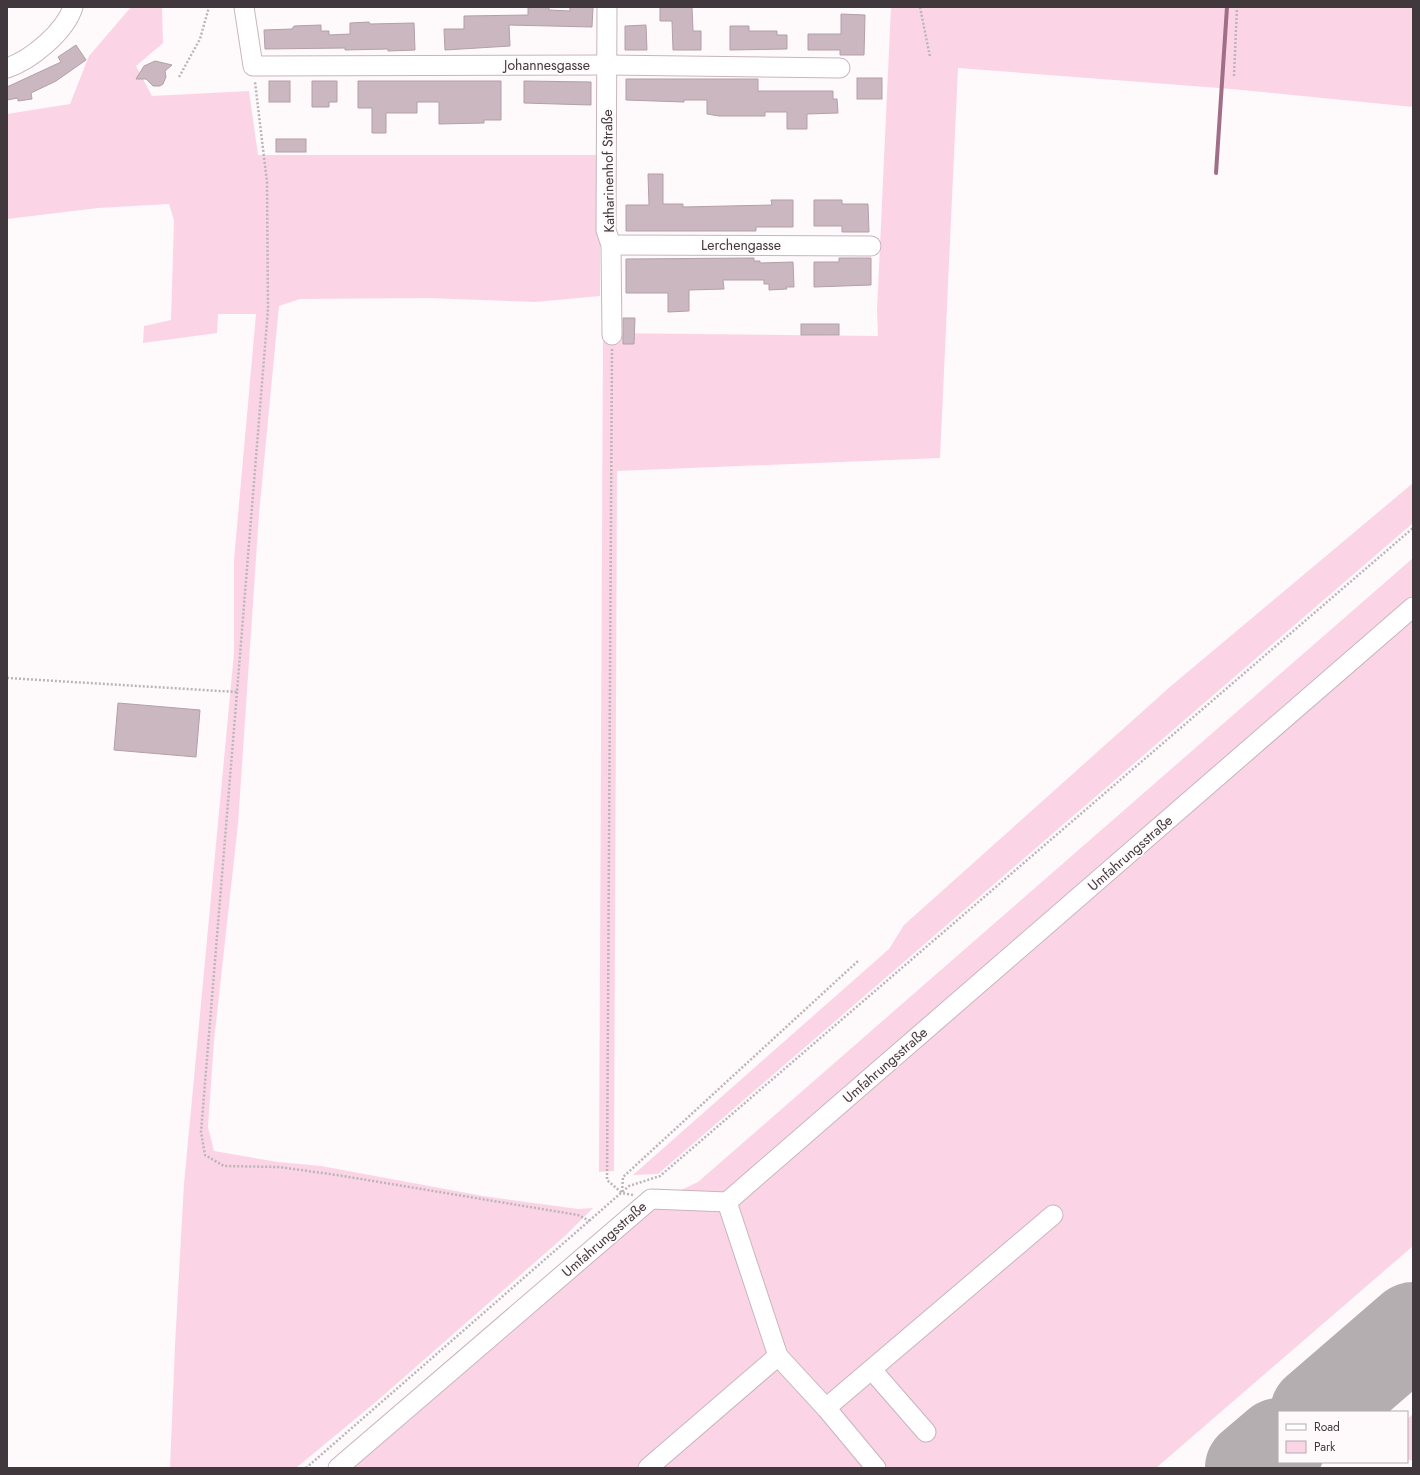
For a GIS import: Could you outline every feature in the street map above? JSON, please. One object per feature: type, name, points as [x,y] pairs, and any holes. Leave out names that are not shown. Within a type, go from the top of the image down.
[{"type":"street","points":[[7,68],[17,65],[54,37],[70,15],[73,7]]},
{"type":"street","points":[[244,7],[253,66]]},
{"type":"street","name":"Katharinenhof Straße","points":[[607,7],[608,65],[606,230],[611,244],[612,335]]},
{"type":"street","name":"Johannesgasse","points":[[253,66],[608,65],[840,68]]},
{"type":"street","name":"Lerchengasse","points":[[611,244],[871,246]]},
{"type":"street","name":"Umfahrungsstraße","points":[[338,1468],[651,1198],[727,1202],[1413,607]]},
{"type":"street","points":[[727,1202],[778,1356],[826,1408],[876,1468]]},
{"type":"street","points":[[826,1408],[1053,1215]]},
{"type":"street","points":[[648,1468],[778,1356]]},
{"type":"street","points":[[872,1370],[926,1432]]},
{"type":"path","points":[[179,77],[200,39],[209,7]]},
{"type":"path","points":[[920,7],[930,57]]},
{"type":"path","points":[[1234,76],[1237,7]]},
{"type":"path","points":[[253,66],[267,182],[268,309],[201,1132],[205,1155],[224,1166],[279,1167],[337,1175],[578,1215],[590,1221]]},
{"type":"path","points":[[612,335],[607,1180],[622,1193]]},
{"type":"path","points":[[306,1468],[629,1186],[660,1176],[1413,528]]},
{"type":"path","points":[[7,678],[237,692]]},
{"type":"path","points":[[622,1193],[623,1177],[858,961]]},
{"type":"green space","points":[[131,7],[162,7],[163,43],[136,66],[152,96],[249,91],[258,155],[600,155],[600,296],[535,302],[427,298],[300,299],[279,306],[259,514],[238,824],[214,1041],[208,1127],[214,1151],[278,1162],[321,1166],[483,1196],[578,1209],[593,1208],[566,1235],[377,1401],[296,1468],[170,1468],[184,1184],[234,653],[234,560],[256,314],[218,314],[217,333],[143,343],[144,326],[171,320],[174,220],[169,204],[98,208],[7,219],[7,114],[70,104],[89,56]]},
{"type":"green space","points":[[891,7],[1413,7],[1413,107],[1232,89],[958,68],[940,458],[617,471],[614,1171],[599,1172],[603,333],[878,336],[877,311]]},
{"type":"green space","points":[[1413,483],[1413,523],[658,1174],[633,1175],[889,949],[904,925],[1171,686]]},
{"type":"green space","points":[[1413,558],[1413,1246],[1156,1468],[346,1468],[651,1204],[698,1182]]},
{"type":"green space","points":[[1413,1414],[1413,1461],[1408,1459],[1408,1418]]},
{"type":"building","points":[[528,7],[549,7],[549,10],[570,11],[570,7],[593,7],[592,27],[509,25],[510,46],[445,50],[444,29],[464,29],[464,16],[528,15]]},
{"type":"building","points":[[660,7],[692,7],[693,31],[701,31],[701,50],[673,50],[672,21],[660,21]]},
{"type":"building","points":[[841,14],[865,15],[864,55],[840,55],[840,50],[808,50],[808,34],[841,34]]},
{"type":"building","points":[[369,22],[370,24],[414,23],[415,50],[345,50],[345,48],[265,49],[264,30],[292,29],[294,26],[321,25],[321,31],[329,31],[329,35],[350,34],[350,23]]},
{"type":"building","points":[[646,25],[647,50],[625,50],[625,26]]},
{"type":"building","points":[[730,26],[749,26],[749,31],[777,31],[777,35],[787,35],[787,49],[730,50]]},
{"type":"building","points":[[76,45],[86,60],[56,81],[31,93],[32,99],[18,101],[18,98],[7,100],[7,87],[61,62],[58,57]]},
{"type":"building","points":[[155,61],[172,65],[165,71],[166,77],[163,84],[160,86],[153,86],[146,79],[136,79],[144,66]]},
{"type":"building","points":[[857,78],[882,78],[882,99],[857,99]]},
{"type":"building","points":[[626,79],[758,79],[758,91],[833,91],[833,99],[837,99],[838,113],[807,114],[807,129],[787,129],[787,112],[765,112],[765,116],[719,116],[707,114],[707,100],[684,100],[684,102],[626,100]]},
{"type":"building","points":[[269,81],[290,81],[290,102],[269,102]]},
{"type":"building","points":[[312,81],[337,81],[337,102],[329,102],[329,107],[312,107]]},
{"type":"building","points":[[358,81],[501,81],[501,120],[484,120],[484,123],[439,124],[439,102],[417,102],[417,113],[386,113],[386,133],[372,133],[372,108],[358,108]]},
{"type":"building","points":[[524,81],[591,82],[591,105],[524,103]]},
{"type":"building","points":[[276,139],[306,139],[306,152],[276,152]]},
{"type":"building","points":[[648,174],[663,174],[663,204],[683,204],[683,207],[772,205],[771,200],[793,200],[793,227],[756,227],[756,231],[626,231],[626,205],[649,205]]},
{"type":"building","points":[[814,200],[842,200],[842,204],[868,204],[869,232],[842,232],[842,226],[814,226]]},
{"type":"building","points":[[754,258],[754,261],[760,261],[760,263],[793,262],[794,287],[769,290],[769,284],[764,284],[764,280],[723,280],[724,289],[689,290],[689,311],[668,312],[668,293],[626,293],[626,259]]},
{"type":"building","points":[[839,258],[871,258],[871,285],[814,287],[814,262],[839,262]]},
{"type":"building","points":[[623,318],[635,318],[634,344],[623,344]]},
{"type":"building","points":[[801,324],[839,324],[839,335],[801,335]]},
{"type":"building","points":[[118,703],[200,710],[196,757],[114,750]]},
{"type":"waterway","points":[[1216,173],[1227,7]]},
{"type":"taxiway","points":[[1406,1336],[1413,1332]]},
{"type":"runway","points":[[1318,1411],[1413,1329]]},
{"type":"runway","points":[[1252,1468],[1278,1446]]}]
